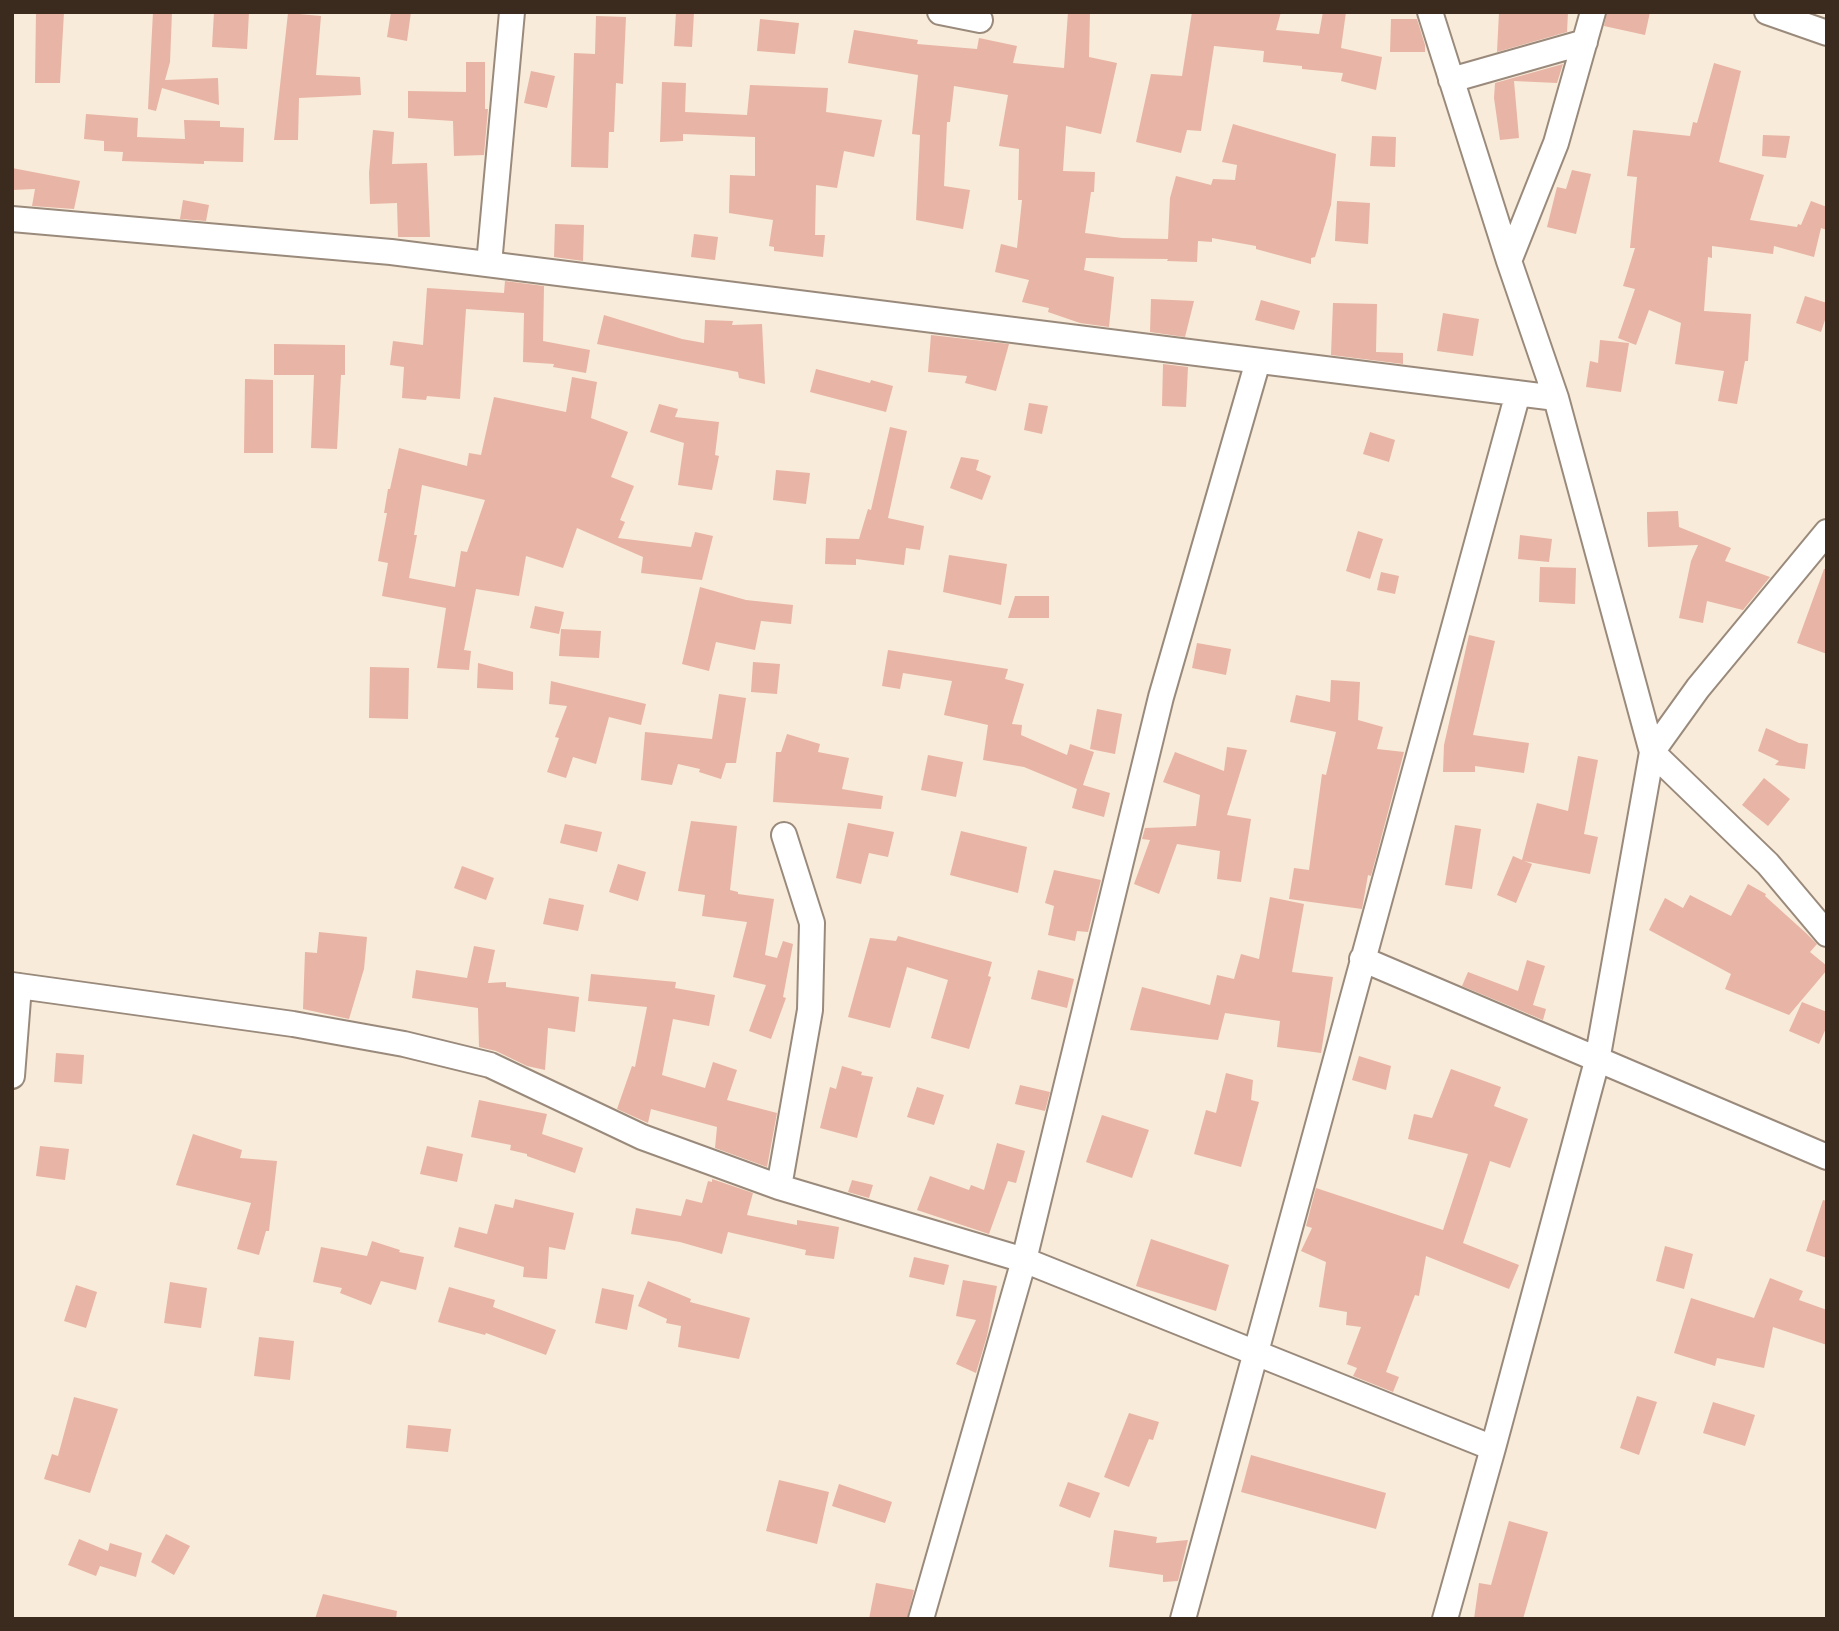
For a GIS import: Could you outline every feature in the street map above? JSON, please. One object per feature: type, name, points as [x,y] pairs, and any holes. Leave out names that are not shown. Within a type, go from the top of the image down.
[{"type":"street","points":[[489,264],[512,12]]},
{"type":"street","points":[[940,12],[980,20]]},
{"type":"street","points":[[1430,12],[1509,261],[1556,398],[1652,752],[1597,1061],[1445,1619]]},
{"type":"street","points":[[1509,261],[1556,143],[1593,12]]},
{"type":"street","points":[[1767,12],[1827,33]]},
{"type":"street","points":[[1451,80],[1585,42]]},
{"type":"street","points":[[12,219],[391,252],[1556,398]]},
{"type":"street","points":[[921,1619],[1024,1260],[1161,697],[1258,361]]},
{"type":"street","points":[[1183,1619],[1518,393]]},
{"type":"street","points":[[1652,752],[1698,688],[1827,532]]},
{"type":"street","points":[[1652,752],[1768,864],[1827,934]]},
{"type":"street","points":[[779,1186],[810,1010],[813,923],[784,835]]},
{"type":"street","points":[[1362,959],[1827,1157]]},
{"type":"street","points":[[12,1076],[16,986],[293,1024],[404,1044],[490,1065],[642,1137],[779,1186],[1024,1260],[1493,1448]]},
{"type":"building","points":[[36,12],[64,12],[60,83],[35,83]]},
{"type":"building","points":[[153,12],[172,12],[170,62],[165,80],[218,78],[219,105],[162,88],[156,111],[148,109]]},
{"type":"building","points":[[214,12],[249,12],[247,49],[212,47]]},
{"type":"building","points":[[391,12],[411,12],[407,41],[387,37]]},
{"type":"building","points":[[676,12],[694,12],[692,47],[674,46]]},
{"type":"building","points":[[1068,12],[1090,12],[1089,57],[1117,63],[1101,134],[1066,126],[1063,171],[1095,172],[1094,192],[1091,192],[1085,233],[1122,238],[1168,239],[1170,198],[1176,176],[1211,185],[1213,179],[1235,180],[1237,165],[1222,162],[1233,124],[1336,154],[1331,205],[1311,264],[1256,249],[1256,246],[1212,238],[1212,242],[1198,241],[1197,262],[1086,258],[1084,270],[1114,277],[1109,327],[1080,323],[1048,312],[1049,308],[1022,302],[1029,280],[995,272],[1001,244],[1017,248],[1022,200],[1018,200],[1019,149],[999,146],[1008,95],[954,86],[950,122],[947,122],[944,186],[970,190],[963,229],[916,220],[920,135],[912,134],[918,75],[848,63],[854,30],[918,40],[917,44],[977,49],[979,38],[1017,46],[1013,63],[1064,68]]},
{"type":"building","points":[[1192,12],[1281,12],[1276,30],[1319,34],[1323,12],[1346,12],[1341,48],[1382,57],[1376,90],[1341,81],[1343,73],[1263,62],[1264,51],[1214,46],[1201,131],[1187,130],[1181,153],[1136,142],[1151,74],[1182,76]]},
{"type":"building","points":[[1499,12],[1568,12],[1567,32],[1497,52]]},
{"type":"building","points":[[1607,12],[1650,12],[1645,35],[1604,26]]},
{"type":"building","points":[[288,13],[321,16],[316,75],[360,77],[361,95],[299,98],[298,140],[274,140]]},
{"type":"building","points":[[596,16],[626,17],[623,84],[616,83],[614,132],[609,132],[608,168],[571,167],[574,53],[595,54]]},
{"type":"building","points":[[760,19],[799,23],[795,54],[757,51]]},
{"type":"building","points":[[1391,19],[1417,19],[1425,52],[1390,52]]},
{"type":"building","points":[[466,62],[485,62],[485,109],[488,109],[484,155],[454,156],[453,121],[408,118],[408,91],[466,92]]},
{"type":"building","points":[[1714,63],[1741,71],[1719,162],[1764,175],[1750,220],[1797,227],[1798,224],[1801,225],[1811,201],[1827,207],[1827,230],[1821,228],[1814,257],[1774,246],[1773,254],[1712,246],[1712,258],[1708,257],[1704,311],[1751,314],[1748,361],[1745,361],[1737,404],[1718,401],[1724,371],[1675,364],[1681,323],[1649,310],[1636,345],[1618,338],[1635,289],[1623,286],[1635,248],[1630,248],[1637,177],[1627,176],[1633,130],[1690,136],[1693,122],[1697,123]]},
{"type":"building","points":[[1563,64],[1557,83],[1514,81],[1519,138],[1500,140],[1494,98],[1495,83]]},
{"type":"building","points":[[531,71],[555,76],[547,108],[524,103]]},
{"type":"building","points":[[662,82],[686,83],[685,112],[747,115],[750,85],[828,88],[826,112],[882,120],[874,157],[844,151],[837,188],[816,185],[815,235],[825,235],[823,257],[774,251],[774,247],[769,246],[773,220],[729,213],[730,175],[755,176],[755,137],[683,134],[683,141],[660,142]]},
{"type":"building","points":[[86,114],[138,118],[137,137],[185,139],[184,120],[220,121],[220,127],[244,128],[243,162],[204,161],[204,164],[122,161],[123,152],[104,151],[104,141],[84,139]]},
{"type":"building","points":[[373,130],[394,132],[392,164],[427,163],[430,237],[398,237],[397,203],[370,204],[369,173]]},
{"type":"building","points":[[1763,135],[1790,136],[1786,158],[1762,156]]},
{"type":"building","points":[[1372,136],[1396,137],[1395,167],[1370,166]]},
{"type":"building","points":[[12,168],[80,181],[74,209],[32,206],[35,189],[12,190]]},
{"type":"building","points":[[1572,170],[1591,174],[1576,234],[1547,227],[1557,187],[1566,189]]},
{"type":"building","points":[[183,200],[209,205],[206,221],[180,219]]},
{"type":"building","points":[[1337,201],[1370,203],[1368,244],[1335,241]]},
{"type":"building","points":[[555,224],[584,225],[583,261],[554,257]]},
{"type":"building","points":[[694,234],[718,237],[715,260],[691,257]]},
{"type":"building","points":[[505,281],[544,286],[543,341],[590,350],[586,373],[553,367],[554,364],[523,362],[524,313],[466,309],[460,399],[427,396],[426,400],[402,398],[404,367],[390,365],[393,341],[423,345],[427,288],[504,293]]},
{"type":"building","points":[[1805,296],[1827,303],[1827,314],[1821,332],[1796,323]]},
{"type":"building","points":[[1151,299],[1194,301],[1185,337],[1150,332]]},
{"type":"building","points":[[1261,300],[1300,311],[1294,330],[1255,320]]},
{"type":"building","points":[[1333,303],[1377,304],[1376,352],[1403,353],[1403,364],[1331,355]]},
{"type":"building","points":[[1443,313],[1479,319],[1473,356],[1437,351]]},
{"type":"building","points":[[604,315],[704,343],[705,320],[733,321],[732,325],[762,324],[765,384],[739,378],[738,372],[597,344]]},
{"type":"building","points":[[931,335],[1009,344],[996,391],[965,383],[967,376],[928,372]]},
{"type":"building","points":[[1600,340],[1629,343],[1621,392],[1586,387],[1590,361],[1598,363]]},
{"type":"building","points":[[274,344],[345,345],[345,375],[341,375],[337,449],[311,448],[314,375],[274,375]]},
{"type":"building","points":[[1163,364],[1188,367],[1186,407],[1162,406]]},
{"type":"building","points":[[816,369],[893,386],[886,412],[810,392]]},
{"type":"building","points":[[572,377],[597,382],[591,418],[628,432],[611,477],[634,486],[620,520],[625,522],[618,538],[691,547],[695,532],[713,536],[702,580],[641,573],[643,557],[577,528],[563,568],[526,556],[519,596],[476,589],[464,650],[471,651],[469,670],[437,668],[446,608],[382,596],[388,563],[378,561],[387,513],[384,513],[388,489],[399,448],[467,466],[469,453],[481,455],[494,397],[566,412]],"holes":[[[422,485],[485,500],[467,552],[461,551],[455,587],[409,578]]]},
{"type":"building","points":[[245,379],[273,380],[273,453],[244,453]]},
{"type":"building","points":[[1029,403],[1048,406],[1042,434],[1024,430]]},
{"type":"building","points":[[659,404],[678,409],[675,417],[719,422],[715,455],[719,456],[712,490],[678,485],[684,443],[650,432]]},
{"type":"building","points":[[890,427],[907,431],[888,518],[924,526],[920,550],[906,548],[904,565],[856,559],[856,565],[825,564],[826,538],[859,539],[868,509],[871,510]]},
{"type":"building","points":[[1370,432],[1395,440],[1389,462],[1363,454]]},
{"type":"building","points":[[961,457],[979,460],[976,470],[991,476],[982,500],[950,488]]},
{"type":"building","points":[[776,470],[810,473],[806,504],[773,500]]},
{"type":"building","points":[[1678,511],[1679,527],[1731,548],[1725,561],[1770,577],[1743,610],[1707,601],[1703,623],[1679,618],[1691,561],[1698,545],[1648,547],[1647,521],[1647,512]]},
{"type":"building","points":[[1358,531],[1383,539],[1370,579],[1346,571]]},
{"type":"building","points":[[1520,535],[1552,539],[1549,562],[1518,559]]},
{"type":"building","points":[[949,555],[1007,564],[1001,605],[943,592]]},
{"type":"building","points":[[1540,567],[1576,568],[1575,604],[1539,602]]},
{"type":"building","points":[[1824,569],[1827,569],[1827,654],[1797,643]]},
{"type":"building","points":[[1381,572],[1399,576],[1395,594],[1377,590]]},
{"type":"building","points":[[700,587],[746,600],[793,605],[791,624],[761,621],[755,650],[716,642],[709,671],[682,664]]},
{"type":"building","points":[[1015,596],[1049,596],[1049,618],[1008,618]]},
{"type":"building","points":[[535,606],[564,612],[559,634],[530,628]]},
{"type":"building","points":[[561,629],[601,631],[599,658],[559,656]]},
{"type":"building","points":[[1469,635],[1495,641],[1473,735],[1529,743],[1524,773],[1475,766],[1475,772],[1443,772],[1444,745]]},
{"type":"building","points":[[1197,643],[1231,649],[1226,675],[1192,668]]},
{"type":"building","points":[[888,650],[1008,669],[1005,679],[1024,684],[1012,724],[1022,725],[1021,735],[1067,755],[1070,744],[1094,752],[1083,785],[1110,793],[1104,817],[1072,808],[1077,789],[1024,767],[983,760],[988,725],[944,715],[952,681],[903,673],[900,689],[882,686]]},
{"type":"building","points":[[753,662],[780,664],[777,694],[751,692]]},
{"type":"building","points":[[478,663],[513,672],[513,690],[477,688]]},
{"type":"building","points":[[370,667],[409,668],[408,719],[369,718]]},
{"type":"building","points":[[1331,680],[1360,682],[1358,720],[1383,727],[1377,749],[1404,752],[1371,876],[1368,875],[1362,909],[1289,899],[1294,868],[1309,870],[1322,774],[1326,775],[1336,732],[1290,722],[1296,695],[1330,702]]},
{"type":"building","points":[[551,681],[646,704],[641,725],[609,717],[596,764],[573,757],[566,778],[547,772],[559,738],[555,737],[567,706],[549,704]]},
{"type":"building","points":[[719,694],[746,698],[736,763],[726,763],[721,779],[699,772],[700,769],[678,764],[672,785],[641,780],[645,732],[712,739]]},
{"type":"building","points":[[1097,709],[1122,714],[1115,754],[1090,749]]},
{"type":"building","points":[[1766,728],[1799,743],[1808,744],[1805,769],[1775,765],[1779,761],[1758,751]]},
{"type":"building","points":[[787,734],[820,744],[818,752],[849,758],[842,789],[883,796],[881,809],[773,802],[776,752],[781,752]]},
{"type":"building","points":[[1227,747],[1247,750],[1227,815],[1251,819],[1241,882],[1217,879],[1220,851],[1177,844],[1159,894],[1134,884],[1150,840],[1142,839],[1145,828],[1196,826],[1200,795],[1163,782],[1175,752],[1224,771]]},
{"type":"building","points":[[928,755],[963,762],[956,797],[921,790]]},
{"type":"building","points":[[1578,756],[1598,760],[1584,834],[1598,837],[1590,874],[1524,861],[1532,864],[1516,903],[1497,895],[1513,856],[1522,860],[1537,803],[1568,811]]},
{"type":"building","points":[[1764,778],[1790,799],[1768,826],[1742,805]]},
{"type":"building","points":[[691,821],[737,826],[730,890],[738,894],[774,899],[765,955],[777,958],[783,941],[793,944],[783,997],[786,998],[771,1039],[749,1031],[766,985],[733,977],[747,922],[702,916],[705,895],[678,891]]},
{"type":"building","points":[[848,823],[894,832],[888,857],[869,853],[861,884],[836,878]]},
{"type":"building","points":[[565,824],[602,832],[597,852],[560,843]]},
{"type":"building","points":[[1455,825],[1481,829],[1472,889],[1445,885]]},
{"type":"building","points":[[961,831],[1027,847],[1018,893],[950,875]]},
{"type":"building","points":[[618,864],[646,872],[638,901],[609,892]]},
{"type":"building","points":[[462,866],[494,878],[486,900],[454,888]]},
{"type":"building","points":[[1054,870],[1101,880],[1088,932],[1077,931],[1075,941],[1048,935],[1054,906],[1045,903]]},
{"type":"building","points":[[1748,884],[1766,894],[1765,896],[1817,944],[1810,952],[1827,966],[1827,970],[1789,1015],[1725,989],[1731,974],[1649,930],[1665,898],[1683,908],[1690,895],[1731,916]]},
{"type":"building","points":[[1270,897],[1304,904],[1292,972],[1333,977],[1321,1053],[1277,1047],[1280,1021],[1225,1013],[1218,1040],[1130,1030],[1142,987],[1210,1005],[1217,975],[1234,979],[1241,954],[1259,959]]},
{"type":"building","points":[[549,898],[584,905],[578,931],[543,924]]},
{"type":"building","points":[[319,932],[367,937],[364,969],[349,1019],[303,1009],[305,952],[317,953]]},
{"type":"building","points":[[898,936],[992,962],[988,976],[991,977],[969,1049],[931,1038],[948,980],[907,967],[890,1028],[848,1017],[870,938],[896,941]]},
{"type":"building","points":[[474,946],[495,950],[488,983],[506,982],[506,987],[579,997],[575,1032],[548,1028],[545,1070],[527,1066],[496,1051],[479,1047],[478,1008],[412,998],[416,970],[467,978]]},
{"type":"building","points":[[1527,960],[1545,966],[1533,1005],[1546,1009],[1543,1020],[1462,986],[1468,972],[1518,991]]},
{"type":"building","points":[[1038,970],[1074,979],[1067,1008],[1031,999]]},
{"type":"building","points":[[591,974],[676,982],[675,988],[715,995],[709,1026],[673,1019],[662,1075],[705,1088],[713,1062],[737,1070],[727,1100],[777,1113],[767,1167],[715,1148],[717,1127],[651,1109],[648,1123],[617,1109],[632,1066],[635,1067],[647,1007],[588,1001]]},
{"type":"building","points":[[1802,1002],[1827,1012],[1827,1026],[1819,1044],[1789,1031]]},
{"type":"building","points":[[56,1053],[84,1055],[82,1084],[54,1082]]},
{"type":"building","points":[[1359,1056],[1391,1066],[1386,1090],[1352,1080]]},
{"type":"building","points":[[842,1066],[862,1072],[861,1075],[873,1077],[857,1138],[820,1128],[830,1087],[836,1089]]},
{"type":"building","points":[[1451,1069],[1501,1087],[1494,1106],[1528,1119],[1510,1168],[1490,1161],[1463,1243],[1519,1265],[1509,1289],[1426,1256],[1419,1296],[1415,1295],[1386,1372],[1399,1377],[1393,1392],[1353,1376],[1357,1368],[1347,1364],[1361,1327],[1346,1325],[1347,1312],[1319,1307],[1326,1262],[1301,1251],[1312,1228],[1306,1226],[1316,1188],[1443,1230],[1468,1154],[1408,1139],[1414,1114],[1432,1118]]},
{"type":"building","points":[[1226,1073],[1253,1080],[1251,1100],[1259,1102],[1241,1167],[1194,1154],[1206,1110],[1216,1113]]},
{"type":"building","points":[[1020,1085],[1050,1092],[1045,1111],[1015,1104]]},
{"type":"building","points":[[917,1087],[944,1095],[934,1125],[907,1117]]},
{"type":"building","points":[[479,1100],[547,1114],[542,1134],[583,1148],[575,1173],[510,1150],[511,1145],[471,1137]]},
{"type":"building","points":[[1102,1115],[1149,1130],[1132,1178],[1086,1162]]},
{"type":"building","points":[[193,1134],[242,1150],[240,1158],[277,1161],[269,1231],[266,1231],[259,1255],[237,1249],[251,1203],[176,1185]]},
{"type":"building","points":[[997,1143],[1025,1151],[1016,1183],[1008,1181],[989,1234],[917,1210],[930,1176],[969,1190],[971,1185],[984,1190]]},
{"type":"building","points":[[40,1146],[69,1149],[65,1180],[36,1176]]},
{"type":"building","points":[[427,1146],[463,1154],[457,1182],[420,1174]]},
{"type":"building","points":[[712,1179],[753,1193],[747,1215],[797,1225],[797,1220],[839,1227],[834,1259],[805,1255],[806,1250],[728,1232],[722,1254],[680,1242],[631,1234],[636,1208],[681,1216],[686,1199],[702,1203],[708,1181],[712,1182]]},
{"type":"building","points":[[852,1180],[873,1185],[869,1198],[848,1192]]},
{"type":"building","points":[[515,1199],[574,1213],[565,1250],[549,1247],[547,1279],[523,1277],[524,1267],[454,1247],[459,1227],[487,1234],[495,1204],[513,1208]]},
{"type":"building","points":[[1823,1200],[1827,1201],[1827,1258],[1806,1251]]},
{"type":"building","points":[[1151,1239],[1229,1265],[1216,1311],[1136,1286]]},
{"type":"building","points":[[372,1241],[400,1250],[399,1252],[424,1257],[416,1290],[381,1281],[371,1305],[340,1293],[342,1288],[313,1282],[321,1247],[367,1256]]},
{"type":"building","points":[[1665,1246],[1693,1254],[1684,1289],[1656,1281]]},
{"type":"building","points":[[914,1257],[949,1265],[944,1285],[909,1277]]},
{"type":"building","points":[[1770,1278],[1803,1291],[1799,1300],[1827,1310],[1827,1345],[1773,1327],[1764,1368],[1717,1358],[1715,1366],[1674,1353],[1691,1298],[1754,1318]]},
{"type":"building","points":[[963,1280],[997,1286],[976,1373],[956,1364],[976,1320],[956,1316]]},
{"type":"building","points":[[648,1281],[691,1299],[690,1302],[750,1318],[739,1359],[678,1347],[681,1326],[666,1323],[667,1319],[638,1306]]},
{"type":"building","points":[[170,1282],[207,1288],[201,1328],[164,1323]]},
{"type":"building","points":[[76,1285],[97,1292],[86,1328],[64,1321]]},
{"type":"building","points":[[449,1287],[495,1300],[493,1307],[556,1330],[546,1355],[486,1333],[485,1335],[438,1322]]},
{"type":"building","points":[[602,1288],[634,1295],[627,1330],[595,1323]]},
{"type":"building","points":[[259,1337],[294,1341],[290,1380],[254,1376]]},
{"type":"building","points":[[1637,1396],[1657,1402],[1639,1455],[1620,1448]]},
{"type":"building","points":[[74,1397],[118,1409],[90,1493],[44,1479],[52,1454],[58,1456]]},
{"type":"building","points":[[1713,1402],[1755,1415],[1745,1446],[1703,1433]]},
{"type":"building","points":[[1129,1413],[1159,1422],[1129,1487],[1104,1477]]},
{"type":"building","points":[[408,1425],[451,1429],[448,1452],[406,1448]]},
{"type":"building","points":[[1251,1455],[1386,1493],[1376,1529],[1241,1492]]},
{"type":"building","points":[[779,1480],[829,1492],[817,1544],[766,1531]]},
{"type":"building","points":[[1068,1482],[1100,1493],[1090,1518],[1059,1506]]},
{"type":"building","points":[[839,1484],[892,1502],[885,1523],[832,1506]]},
{"type":"building","points":[[1509,1521],[1548,1532],[1523,1619],[1474,1619],[1479,1583],[1491,1585]]},
{"type":"building","points":[[1114,1530],[1157,1537],[1156,1543],[1188,1540],[1178,1581],[1163,1582],[1163,1575],[1109,1567]]},
{"type":"building","points":[[166,1534],[190,1546],[174,1575],[151,1562]]},
{"type":"building","points":[[79,1539],[108,1551],[110,1543],[142,1553],[136,1577],[100,1566],[96,1576],[68,1565]]},
{"type":"building","points":[[876,1583],[914,1590],[907,1619],[869,1619]]},
{"type":"building","points":[[323,1594],[397,1611],[396,1619],[315,1619]]}]
